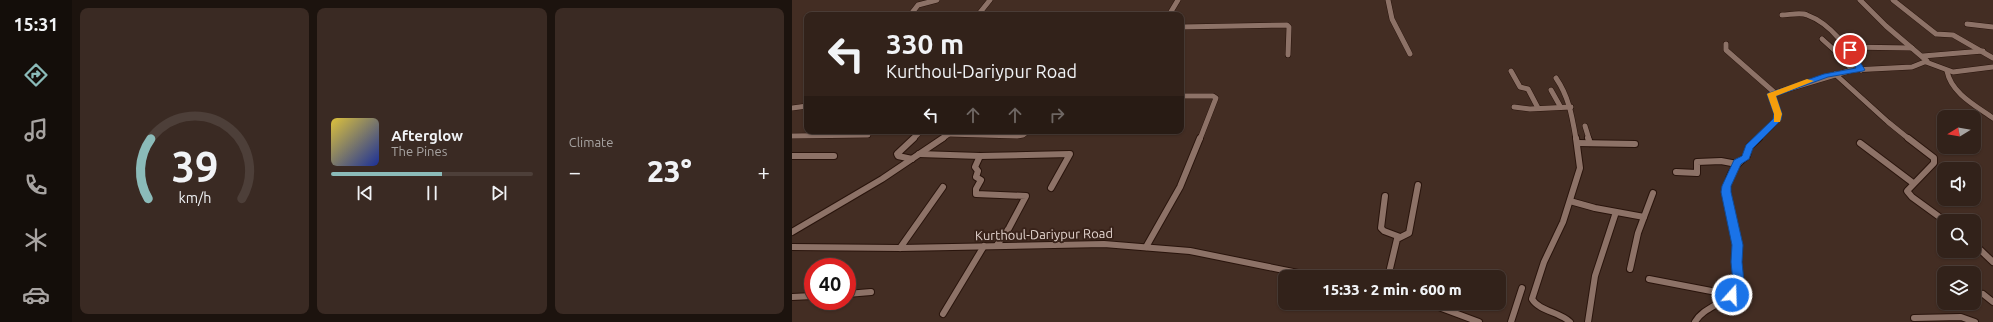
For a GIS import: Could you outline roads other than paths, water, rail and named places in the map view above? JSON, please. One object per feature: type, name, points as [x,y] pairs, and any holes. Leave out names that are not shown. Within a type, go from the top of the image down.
[{"type":"street","points":[[913,12],[918,5],[937,0]]},
{"type":"street","points":[[980,12],[990,0]]},
{"type":"street","points":[[1171,12],[1178,0]]},
{"type":"street","points":[[1388,0],[1392,19],[1410,54]]},
{"type":"street","points":[[1860,0],[1886,26],[1925,59],[1947,71],[1968,71],[1993,67]]},
{"type":"street","points":[[1892,0],[1910,12],[1936,34],[1953,36],[1993,58]]},
{"type":"street","points":[[1782,15],[1808,15],[1822,24],[1847,47],[1861,70]]},
{"type":"street","points":[[1967,24],[1993,27]]},
{"type":"street","points":[[1184,27],[1287,25],[1289,27],[1288,55]]},
{"type":"street","points":[[1822,39],[1843,58],[1852,70]]},
{"type":"street","points":[[1726,44],[1726,50],[1736,60],[1775,93]]},
{"type":"street","points":[[1847,47],[1912,48]]},
{"type":"street","points":[[1695,322],[1704,312],[1725,301],[1737,288],[1739,282],[1736,262],[1737,245],[1726,186],[1737,164],[1747,156],[1749,147],[1777,120],[1778,114],[1771,97],[1772,94],[1834,74],[1852,70],[1912,67],[1925,59],[1982,51]]},
{"type":"street","points":[[1511,71],[1520,87],[1528,89],[1538,108]]},
{"type":"street","points":[[1947,71],[1948,78],[1954,88],[1993,118]]},
{"type":"street","points":[[1834,74],[1888,122],[1934,158],[1934,163],[1908,188],[1908,193],[1937,215]]},
{"type":"street","points":[[1533,301],[1542,268],[1563,222],[1580,168],[1571,107],[1563,88],[1556,78]]},
{"type":"street","points":[[1551,90],[1560,106]]},
{"type":"street","points":[[1146,247],[1180,187],[1216,98],[1215,96],[1184,96]]},
{"type":"street","points":[[792,108],[804,106]]},
{"type":"street","points":[[1514,106],[1538,108],[1560,106],[1571,107]]},
{"type":"street","points":[[1586,126],[1590,143]]},
{"type":"street","points":[[792,136],[806,134]]},
{"type":"street","points":[[840,134],[868,135]]},
{"type":"street","points":[[912,159],[897,155],[918,134]]},
{"type":"street","points":[[792,232],[867,189],[949,134]]},
{"type":"street","points":[[972,134],[1017,136],[1025,134]]},
{"type":"street","points":[[1860,142],[1894,170],[1913,183]]},
{"type":"street","points":[[1577,143],[1635,144]]},
{"type":"street","points":[[919,154],[980,156],[1070,154],[1051,188]]},
{"type":"street","points":[[792,156],[834,156]]},
{"type":"street","points":[[980,156],[975,167],[978,171],[976,177],[982,180],[976,189],[976,194],[1026,196],[1009,228],[997,246]]},
{"type":"street","points":[[1676,172],[1697,173],[1697,162],[1721,161],[1737,164]]},
{"type":"street","points":[[1390,270],[1396,242],[1400,237],[1410,233],[1418,185]]},
{"type":"street","points":[[900,248],[943,187]]},
{"type":"street","points":[[1630,269],[1644,217],[1653,193]]},
{"type":"street","points":[[1385,196],[1381,228],[1384,231],[1400,237]]},
{"type":"street","points":[[1570,201],[1644,217]]},
{"type":"street","points":[[1588,322],[1595,276],[1616,212]]},
{"type":"street","name":"Kurthoul-Dariypur Road","points":[[792,247],[900,248],[1082,243],[1190,251],[1284,270]]},
{"type":"street","points":[[943,314],[984,246]]},
{"type":"street","points":[[1981,251],[1993,262]]},
{"type":"street","points":[[1649,279],[1732,295]]},
{"type":"street","points":[[1511,322],[1522,288]]},
{"type":"street","points":[[856,293],[871,292]]},
{"type":"street","points":[[1983,294],[1993,302]]},
{"type":"street","points":[[792,297],[804,296]]},
{"type":"street","points":[[1519,298],[1533,301],[1538,305],[1566,317],[1570,322]]},
{"type":"street","points":[[1444,310],[1468,320],[1479,322]]},
{"type":"street","points":[[1914,318],[1961,317],[1975,322]]}]
